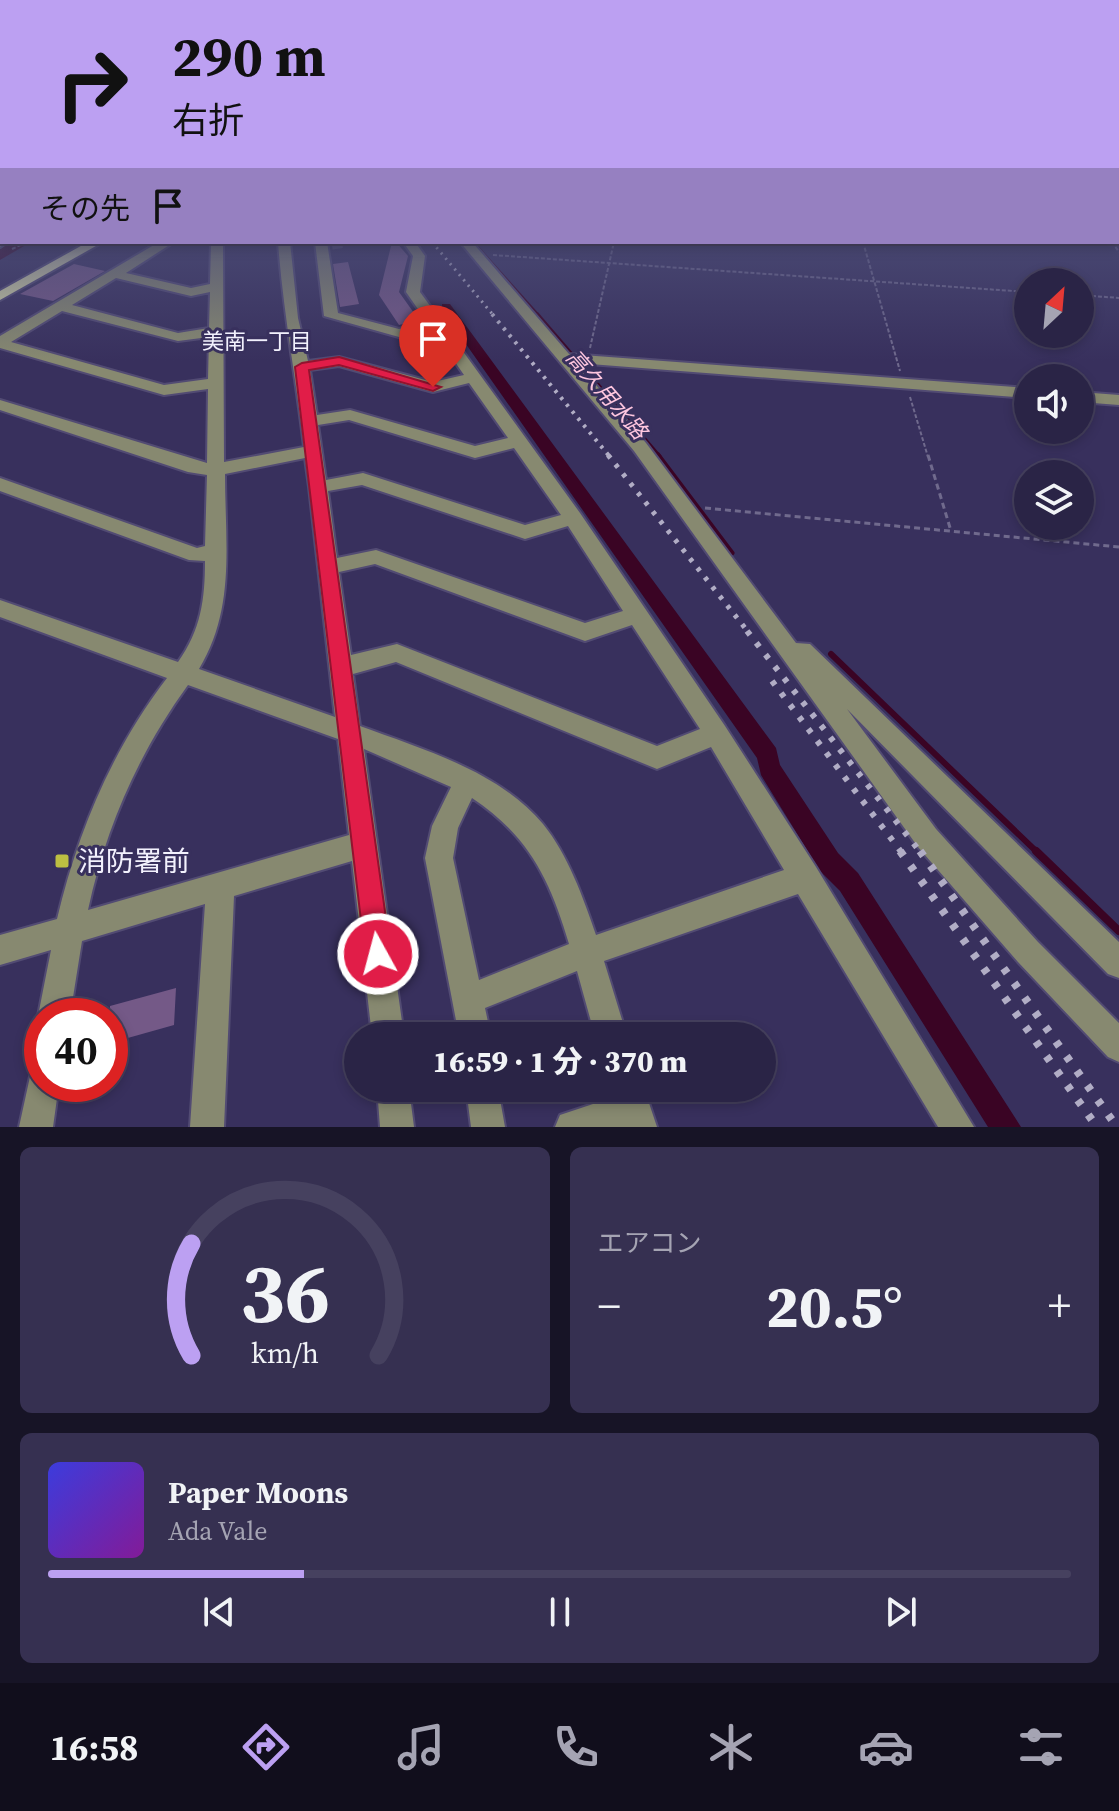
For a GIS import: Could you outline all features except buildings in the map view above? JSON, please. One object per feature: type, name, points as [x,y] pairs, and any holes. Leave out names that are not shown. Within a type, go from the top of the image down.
[{"type":"main road","points":[[0,288],[59,256]]},
{"type":"main road","points":[[0,296],[73,256]]},
{"type":"street","points":[[0,342],[145,256]]},
{"type":"street","points":[[57,998],[69,929],[94,836],[116,782],[140,735],[203,648],[211,628],[215,552],[217,256]]},
{"type":"street","points":[[304,256],[291,318],[302,367],[386,1022]]},
{"type":"street","points":[[311,256],[331,316],[399,333],[435,324]]},
{"type":"street","points":[[419,256],[413,292],[638,614],[806,877],[957,1127]]},
{"type":"street","points":[[465,256],[481,274],[498,279]]},
{"type":"street","points":[[478,256],[579,358],[640,447],[927,838],[1119,1046]]},
{"type":"street","points":[[115,274],[191,292],[216,287]]},
{"type":"street","points":[[61,306],[178,337],[215,332]]},
{"type":"street","points":[[0,342],[164,390],[215,383]]},
{"type":"street","points":[[579,358],[1014,392]]},
{"type":"street","points":[[302,367],[339,361],[433,387],[473,377]]},
{"type":"street","points":[[1094,398],[1119,400]]},
{"type":"street","points":[[0,405],[194,468],[214,470],[312,451]]},
{"type":"street","points":[[309,421],[350,415],[475,452],[519,441]]},
{"type":"street","points":[[318,487],[363,479],[525,532],[573,518]]},
{"type":"street","points":[[0,484],[196,555],[215,552]]},
{"type":"street","points":[[329,567],[376,557],[585,632],[638,614]]},
{"type":"street","points":[[756,605],[1119,963]]},
{"type":"street","points":[[0,608],[348,732],[466,783],[502,803],[533,833],[559,876],[607,1022]]},
{"type":"street","points":[[342,667],[397,653],[657,758],[716,734]]},
{"type":"street","points":[[466,783],[445,826],[439,858],[473,1022]]},
{"type":"street","points":[[0,950],[364,844]]},
{"type":"street","points":[[469,999],[585,953],[806,877]]},
{"type":"street","points":[[207,1127],[220,885]]},
{"type":"street","points":[[1063,988],[1119,1033]]},
{"type":"street","points":[[36,1127],[40,1102]]},
{"type":"street","points":[[394,1102],[397,1127]]},
{"type":"street","points":[[484,1102],[488,1127]]},
{"type":"street","points":[[572,1127],[634,1108]]},
{"type":"path","points":[[498,256],[1014,291]]},
{"type":"path","points":[[579,358],[611,256]]},
{"type":"path","points":[[867,256],[951,531]]},
{"type":"path","points":[[1094,296],[1119,298]]},
{"type":"path","points":[[709,508],[1119,547]]},
{"type":"waterway","name":"高久用水路","points":[[485,256],[539,316]]},
{"type":"waterway","points":[[446,307],[768,755],[769,768],[829,862],[849,882],[1006,1127]]},
{"type":"waterway","name":"高久用水路","points":[[537,314],[660,457]]},
{"type":"waterway","name":"高久用水路","points":[[658,455],[732,553]]},
{"type":"waterway","name":"高久用水路","points":[[831,654],[1038,853]]},
{"type":"waterway","name":"高久用水路","points":[[1036,851],[1119,931]]},
{"type":"railway","points":[[443,256],[494,316]]},
{"type":"railway","points":[[492,314],[610,457]]},
{"type":"railway","points":[[608,455],[749,633]]},
{"type":"railway","points":[[747,631],[921,853]]},
{"type":"railway","points":[[772,681],[902,853]]},
{"type":"railway","points":[[900,851],[1097,1127]]},
{"type":"railway","points":[[920,851],[1117,1127]]},
{"type":"place","name":"消防署前","points":[[62,861]]},
{"type":"district","name":"美南一丁目","points":[[257,341]]},
{"type":"route","points":[[378,954],[302,367],[339,361],[433,387]]}]
